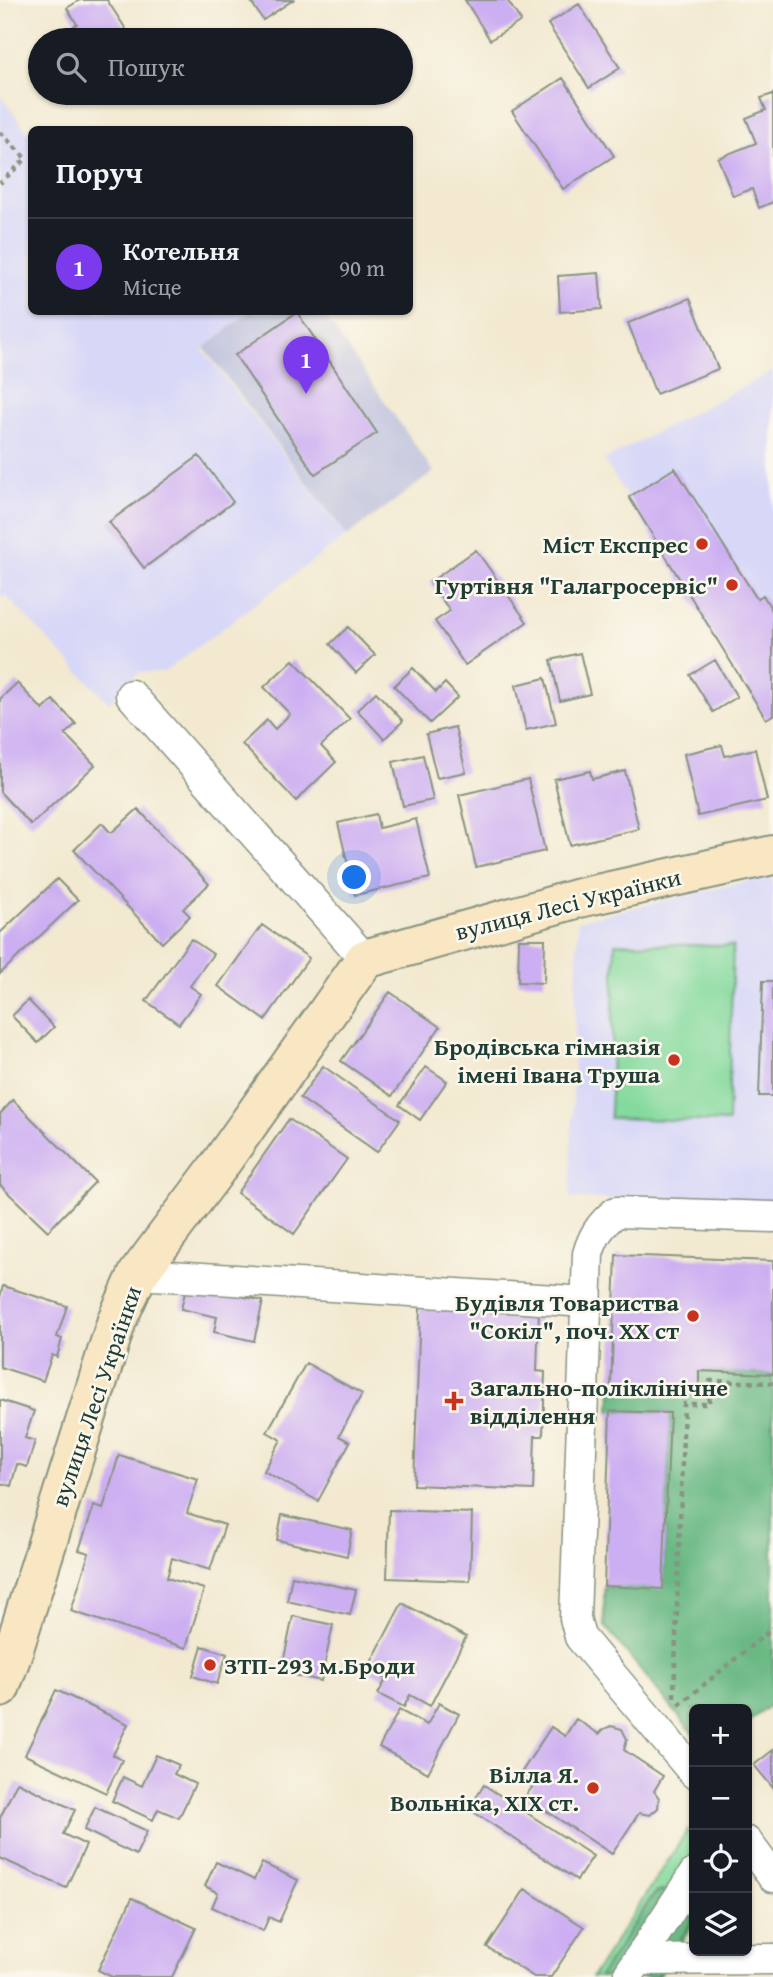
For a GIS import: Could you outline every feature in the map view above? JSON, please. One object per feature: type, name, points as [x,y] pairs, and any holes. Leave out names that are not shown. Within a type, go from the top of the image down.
[{"type":"street","points":[[131,695],[365,959]]},
{"type":"street","name":"вулиця Лесі Українки","points":[[0,1688],[117,1320],[138,1274],[213,1174],[365,959],[579,898],[773,855]]},
{"type":"street","points":[[689,1767],[580,1637],[575,1618],[588,1254],[599,1228],[616,1212],[773,1217]]},
{"type":"street","points":[[138,1274],[586,1302]]},
{"type":"street","points":[[752,1849],[773,1877]]},
{"type":"street","points":[[633,1969],[689,1882]]},
{"type":"street","points":[[633,1969],[773,1959]]},
{"type":"path","points":[[0,132],[26,159],[0,183]]},
{"type":"path","points":[[773,1383],[710,1381],[709,1405],[684,1404],[673,1710],[773,1628]]},
{"type":"shaded area","points":[[0,94],[28,133],[28,315],[244,315],[202,349],[346,536],[164,672],[139,672],[109,703],[5,595],[0,599]]},
{"type":"shaded area","points":[[245,315],[324,315],[434,472],[347,536],[204,348]]},
{"type":"shaded area","points":[[773,371],[773,715],[766,719],[604,460]]},
{"type":"shaded area","name":"Бродівська гімназія імені Івана Труша","points":[[773,875],[773,1206],[570,1198],[578,921]]},
{"type":"green space","points":[[615,943],[733,946],[728,1122],[610,1118]]},
{"type":"green space","points":[[699,1371],[773,1374],[773,1703],[752,1719],[752,1704],[689,1704],[689,1729],[604,1625],[604,1586],[663,1588],[670,1413],[610,1411],[611,1387],[698,1391]]},
{"type":"green space","points":[[688,1830],[689,1931],[659,1977],[592,1977]]},
{"type":"green space","points":[[663,1891],[669,1897],[621,1977],[599,1977],[651,1898],[657,1892]]},
{"type":"green space","points":[[689,1905],[689,1926],[656,1977],[634,1977]]},
{"type":"building","points":[[80,0],[107,0],[125,28],[71,28],[77,24],[67,8]]},
{"type":"building","points":[[250,0],[293,0],[263,20]]},
{"type":"building","points":[[465,0],[507,0],[521,21],[490,40]]},
{"type":"building","points":[[579,4],[620,68],[589,88],[548,24]]},
{"type":"building","points":[[563,78],[614,156],[563,189],[512,111]]},
{"type":"building","points":[[773,94],[773,202],[759,208],[752,189],[733,196],[718,158],[756,143],[746,118],[766,110],[761,98]]},
{"type":"building","points":[[599,273],[602,309],[560,312],[558,276]]},
{"type":"building","points":[[690,298],[718,369],[656,394],[628,323]]},
{"type":"building","points":[[293,315],[299,315],[377,433],[315,474],[235,355]]},
{"type":"building","points":[[199,456],[233,502],[144,568],[109,522]]},
{"type":"building","points":[[675,468],[757,599],[763,595],[773,612],[773,715],[766,719],[629,497]]},
{"type":"building","points":[[476,550],[527,622],[465,665],[435,621],[450,611],[430,582]]},
{"type":"building","points":[[348,627],[375,655],[356,673],[330,644]]},
{"type":"building","points":[[580,653],[590,694],[560,701],[551,660]]},
{"type":"building","points":[[293,660],[350,719],[321,746],[336,762],[296,801],[242,744],[267,720],[275,729],[290,714],[264,687]]},
{"type":"building","points":[[715,660],[737,697],[713,712],[690,675]]},
{"type":"building","points":[[413,668],[436,692],[445,683],[458,697],[430,723],[394,686]]},
{"type":"building","points":[[545,678],[556,723],[526,730],[516,685]]},
{"type":"building","points":[[17,683],[43,710],[53,700],[76,724],[65,734],[95,765],[31,825],[0,792],[0,699]]},
{"type":"building","points":[[376,692],[403,721],[384,739],[357,710]]},
{"type":"building","points":[[455,727],[466,772],[437,778],[426,734]]},
{"type":"building","points":[[722,745],[725,756],[755,749],[767,800],[698,816],[684,754]]},
{"type":"building","points":[[423,755],[433,800],[403,806],[393,762]]},
{"type":"building","points":[[590,771],[592,779],[625,771],[639,829],[570,845],[554,779]]},
{"type":"building","points":[[528,779],[545,851],[476,867],[459,795]]},
{"type":"building","points":[[138,809],[209,884],[183,909],[190,916],[162,943],[74,850],[102,823],[111,833]]},
{"type":"building","points":[[376,814],[379,828],[416,819],[430,878],[355,895],[338,823]]},
{"type":"building","points":[[57,879],[78,900],[0,974],[0,933]]},
{"type":"building","points":[[262,925],[309,958],[265,1020],[218,986]]},
{"type":"building","points":[[191,939],[213,954],[190,986],[201,994],[179,1024],[146,1001]]},
{"type":"building","points":[[519,939],[545,939],[544,983],[518,982]]},
{"type":"building","points":[[763,981],[773,981],[773,1096],[759,1096]]},
{"type":"building","points":[[390,992],[440,1027],[392,1096],[341,1061]]},
{"type":"building","points":[[28,1000],[54,1027],[38,1043],[12,1016]]},
{"type":"building","points":[[323,1066],[400,1120],[377,1152],[300,1098]]},
{"type":"building","points":[[426,1067],[447,1081],[420,1120],[399,1105]]},
{"type":"building","points":[[13,1100],[95,1182],[48,1231],[0,1185],[0,1114]]},
{"type":"building","points":[[289,1119],[347,1159],[294,1234],[237,1193]]},
{"type":"building","name":"Будівля Товариства \"Сокіл\", поч. ХХ ст","points":[[616,1255],[773,1261],[773,1374],[699,1371],[699,1391],[611,1387]]},
{"type":"building","points":[[187,1284],[263,1301],[254,1341],[214,1332],[217,1317],[181,1309]]},
{"type":"building","points":[[3,1286],[67,1306],[57,1337],[62,1339],[57,1357],[52,1355],[43,1381],[0,1367],[0,1297]]},
{"type":"building","points":[[420,1306],[539,1311],[537,1371],[545,1372],[543,1436],[535,1436],[533,1490],[414,1485]]},
{"type":"building","points":[[306,1363],[362,1394],[339,1436],[350,1442],[318,1501],[264,1471],[281,1440],[267,1432]]},
{"type":"building","points":[[0,1400],[34,1411],[25,1438],[35,1441],[27,1467],[17,1464],[11,1486],[0,1483]]},
{"type":"building","points":[[610,1411],[670,1413],[663,1589],[604,1586]]},
{"type":"building","points":[[119,1455],[198,1479],[187,1513],[225,1525],[210,1570],[172,1558],[167,1578],[204,1589],[186,1648],[71,1611],[89,1553],[79,1550],[94,1506],[103,1509]]},
{"type":"building","points":[[389,1510],[472,1513],[470,1581],[387,1578]]},
{"type":"building","points":[[282,1515],[352,1530],[347,1556],[277,1540]]},
{"type":"building","points":[[292,1576],[356,1590],[350,1615],[287,1601]]},
{"type":"building","points":[[402,1603],[466,1637],[430,1706],[410,1695],[404,1707],[378,1694],[386,1679],[367,1670]]},
{"type":"building","points":[[293,1616],[333,1625],[321,1681],[281,1672]]},
{"type":"building","name":"ЗТП-293 м.Броди","points":[[202,1646],[227,1654],[217,1684],[193,1676]]},
{"type":"building","points":[[56,1690],[128,1724],[113,1755],[122,1760],[106,1793],[25,1755]]},
{"type":"building","points":[[439,1703],[459,1714],[428,1773],[379,1747],[399,1710],[427,1725]]},
{"type":"building","name":"Вілла Я. Вольніка, XIX ст.","points":[[576,1719],[599,1734],[611,1726],[622,1729],[627,1739],[624,1750],[663,1776],[654,1791],[659,1798],[658,1808],[650,1815],[639,1813],[612,1854],[525,1797],[533,1786],[519,1776],[551,1727],[565,1736]]},
{"type":"building","points":[[773,1750],[773,1788],[754,1765]]},
{"type":"building","points":[[156,1755],[179,1765],[174,1774],[195,1784],[179,1818],[158,1809],[153,1820],[112,1801],[123,1777],[142,1786]]},
{"type":"building","points":[[17,1782],[75,1810],[63,1834],[86,1845],[66,1888],[0,1858],[0,1818]]},
{"type":"building","points":[[484,1785],[593,1856],[577,1880],[469,1809]]},
{"type":"building","points":[[95,1807],[147,1831],[136,1855],[84,1830]]},
{"type":"building","points":[[216,1862],[254,1880],[262,1863],[298,1880],[279,1922],[269,1917],[263,1931],[212,1907],[218,1893],[205,1886]]},
{"type":"building","points":[[525,1889],[584,1927],[551,1977],[534,1977],[487,1947]]},
{"type":"building","points":[[132,1898],[196,1928],[172,1977],[112,1977],[98,1970]]},
{"type":"place","name":"Котельня","points":[[306,394]]},
{"type":"place","name":"Міст Експрес","points":[[702,544]]},
{"type":"place","name":"Гуртівня \"Галагросервіс\"","points":[[732,585]]},
{"type":"place","name":"Бродівська гімназія імені Івана Труша","points":[[674,1060]]},
{"type":"place","name":"Будівля Товариства \"Сокіл\", поч. ХХ ст","points":[[693,1316]]},
{"type":"place","name":"Загально-поліклінічне відділення","points":[[454,1401]]},
{"type":"place","name":"ЗТП-293 м.Броди","points":[[210,1665]]},
{"type":"place","name":"Вілла Я. Вольніка, XIX ст.","points":[[593,1788]]}]
